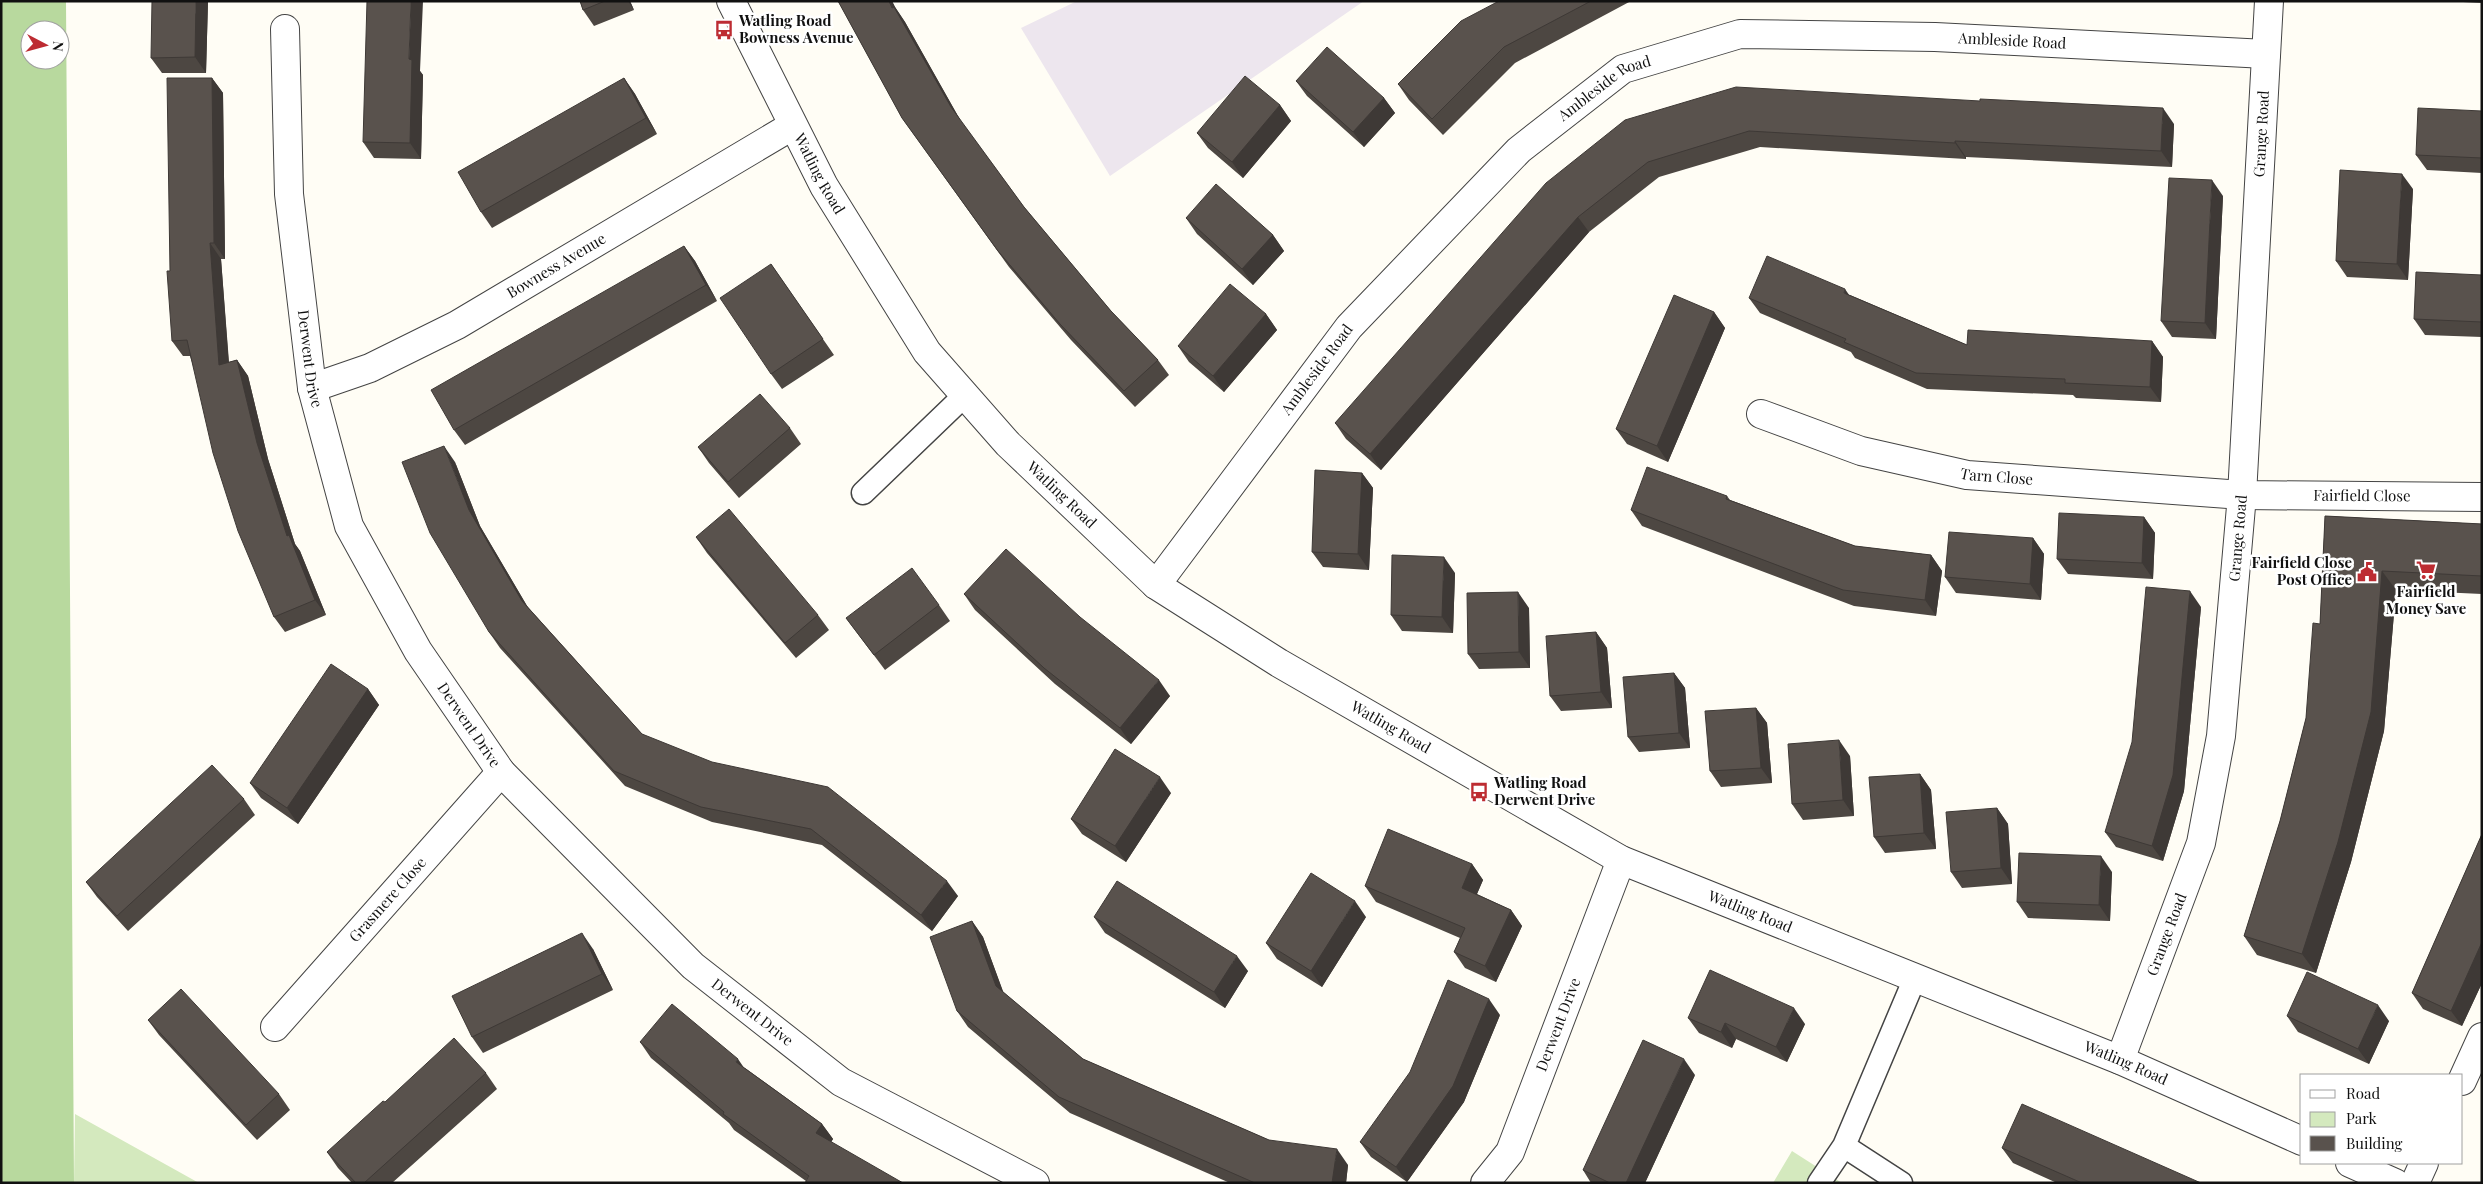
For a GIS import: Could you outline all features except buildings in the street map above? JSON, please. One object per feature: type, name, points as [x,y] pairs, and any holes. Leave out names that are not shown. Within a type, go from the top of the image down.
[{"type":"street","name":"Watling Road","points":[[731,1],[792,126],[824,186],[927,352],[1008,444],[1156,585],[1279,663],[1621,860],[2120,1060],[2300,1140]]},
{"type":"street","name":"Grange Road","points":[[2120,1060],[2201,843],[2220,736],[2242,495],[2269,1]]},
{"type":"street","name":"Derwent Drive","points":[[285,29],[288,194],[312,388],[349,526],[418,651],[501,772],[693,966],[841,1082],[1035,1183]]},
{"type":"street","name":"Ambleside Road","points":[[1156,585],[1349,327],[1520,150],[1624,69],[1740,34],[1935,37],[2266,54]]},
{"type":"street","name":"Bowness Avenue","points":[[312,388],[370,368],[457,325],[792,126]]},
{"type":"street","name":"Tarn Close","points":[[1761,414],[1861,451],[1967,475],[2242,495]]},
{"type":"street","name":"Fairfield Close","points":[[2242,495],[2482,497]]},
{"type":"street","name":"Grasmere Close","points":[[275,1027],[501,772]]},
{"type":"street","name":"Derwent Drive","points":[[1485,1183],[1510,1152],[1621,860]]},
{"type":"street","points":[[2463,1079],[2482,1037]]},
{"type":"street","points":[[2352,1164],[2395,1183]]},
{"type":"street","points":[[2415,1183],[2424,1164]]},
{"type":"lane","points":[[863,493],[964,395]]},
{"type":"lane","points":[[1819,1183],[1844,1146],[1915,978]]},
{"type":"lane","points":[[1844,1146],[1901,1183]]},
{"type":"shaded area","points":[[1077,1],[1364,1],[1110,176],[1021,28]]},
{"type":"green space","points":[[1,1],[66,1],[66,20],[20,20],[20,70],[66,70],[74,1183],[1,1183]]},
{"type":"green space","points":[[75,1114],[199,1183],[74,1183]]},
{"type":"green space","points":[[1792,1151],[1842,1183],[1773,1183]]},
{"type":"place","name":"Watling Road Bowness Avenue","points":[[724,30]]},
{"type":"place","name":"Fairfield Money Save","points":[[2426,570]]},
{"type":"place","name":"Fairfield Close Post Office","points":[[2367,572]]},
{"type":"place","name":"Watling Road Derwent Drive","points":[[1479,792]]}]
